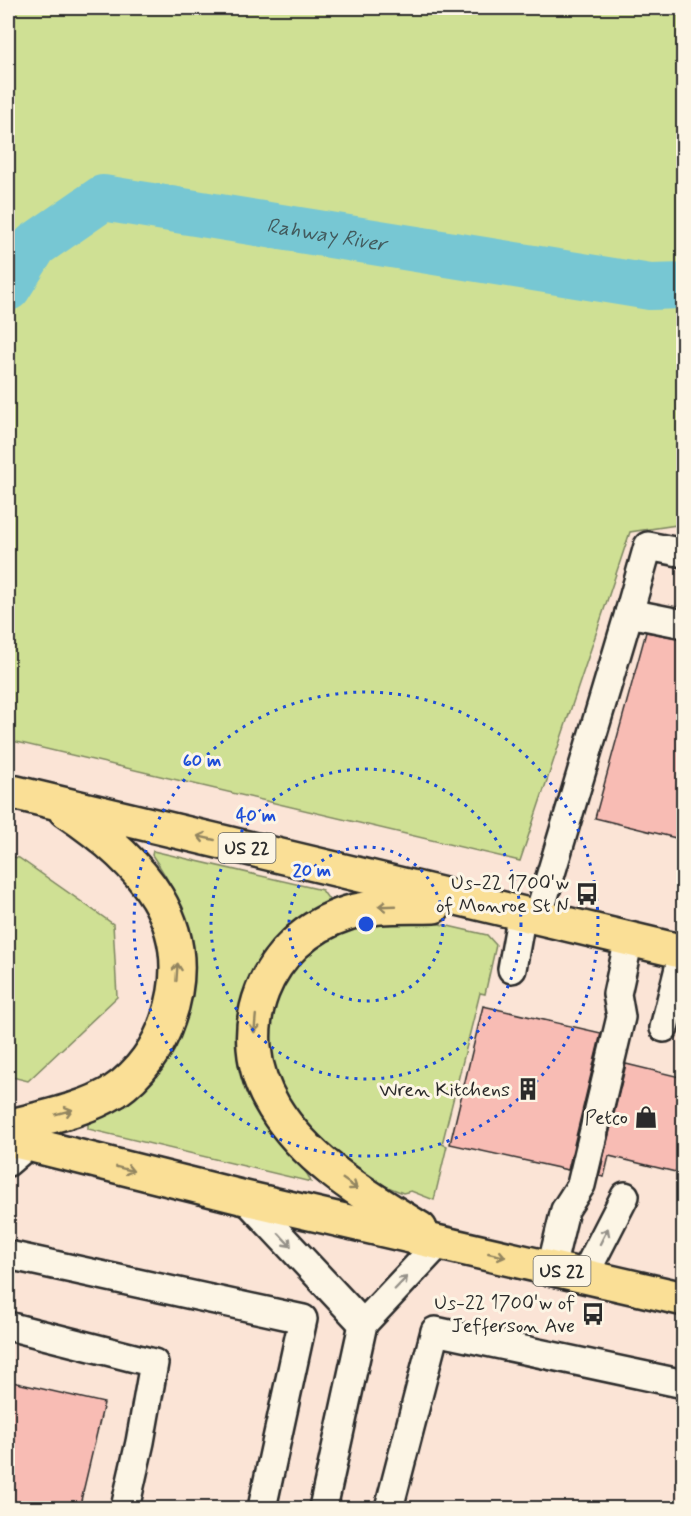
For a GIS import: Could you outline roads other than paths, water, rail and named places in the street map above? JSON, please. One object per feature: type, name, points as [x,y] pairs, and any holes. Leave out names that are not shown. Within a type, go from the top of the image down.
[{"type":"highway","name":"US 22","points":[[8,791],[683,952]]},
{"type":"highway","points":[[13,1143],[109,1095],[130,1080],[159,1040],[172,1008],[177,980],[177,943],[157,897],[113,846],[50,800]]},
{"type":"highway","points":[[440,1242],[332,1172],[287,1126],[265,1091],[254,1047],[257,1006],[271,971],[291,945],[318,924],[350,912],[377,907],[487,905]]},
{"type":"highway","name":"US 22","points":[[13,1143],[684,1299]]},
{"type":"lane","points":[[512,969],[629,613],[648,546],[684,553]]},
{"type":"lane","points":[[629,613],[684,624]]},
{"type":"lane","points":[[551,1268],[565,1210],[581,1185],[621,1017],[617,994],[629,939]]},
{"type":"lane","points":[[664,1028],[683,952]]},
{"type":"lane","points":[[584,1276],[625,1196]]},
{"type":"lane","points":[[245,1198],[363,1324]]},
{"type":"lane","points":[[323,1509],[363,1324],[440,1242]]},
{"type":"lane","points":[[8,1255],[303,1319],[262,1509]]},
{"type":"lane","points":[[8,1326],[154,1363],[125,1509]]},
{"type":"lane","points":[[389,1509],[435,1330],[684,1384]]},
{"type":"waterway","name":"Rahway River","points":[[8,288],[35,245],[103,198],[650,287],[684,286]]},
{"type":"place","name":"Us-22 1700'w of Monroe St N","points":[[587,894]]},
{"type":"place","name":"Wren Kitchens","points":[[528,1089]]},
{"type":"place","name":"Petco","points":[[646,1117]]},
{"type":"place","name":"Us-22 1700'w of Jefferson Ave","points":[[593,1314]]}]
